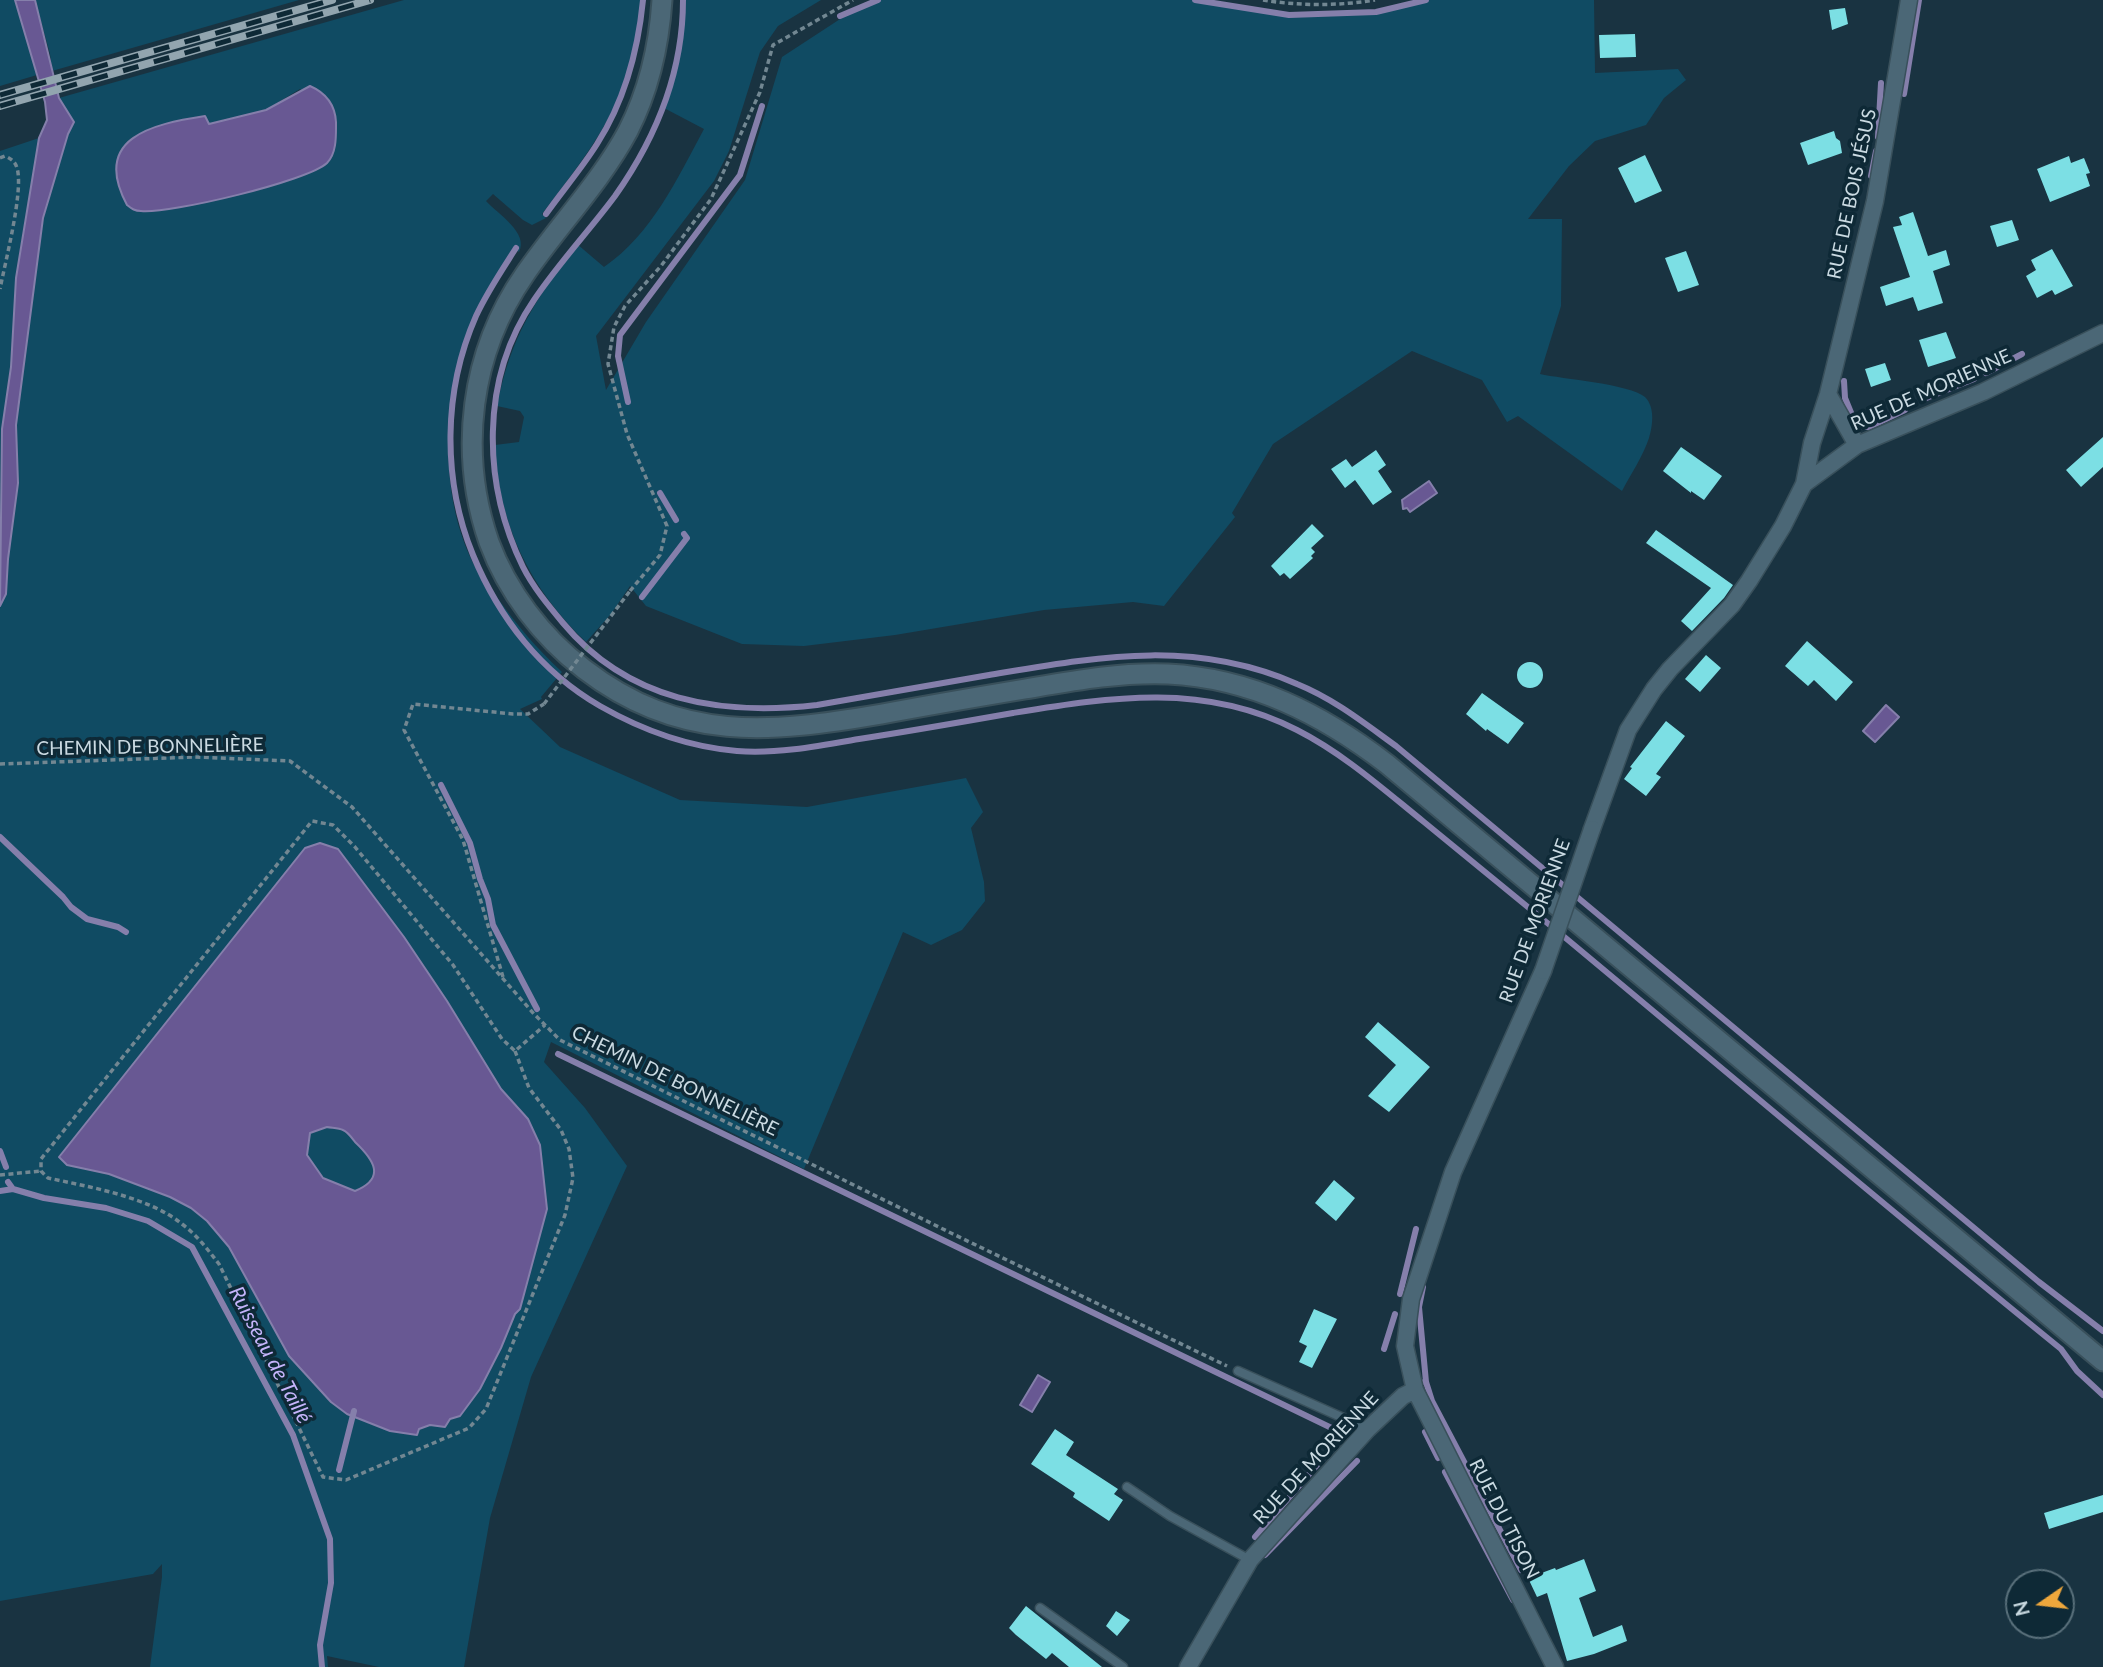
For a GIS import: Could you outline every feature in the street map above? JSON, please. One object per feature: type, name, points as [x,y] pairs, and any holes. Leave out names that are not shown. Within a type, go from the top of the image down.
[{"type":"main road","points":[[662,0],[651,72],[641,103],[608,164],[524,275],[508,301],[482,361],[472,420],[473,470],[483,522],[492,549],[520,601],[535,622],[572,660],[618,693],[668,714],[718,726],[761,729],[832,722],[1117,675],[1171,674],[1199,677],[1229,682],[1283,700],[1335,726],[1387,764],[2103,1361]]},
{"type":"street","name":"RUE DE BOIS JÉSUS","points":[[1804,484],[1812,443],[1828,394],[1875,201],[1907,1]]},
{"type":"street","name":"RUE DE MORIENNE","points":[[1188,1667],[1250,1560],[1368,1429],[1403,1396],[1415,1390],[1405,1346],[1410,1299],[1453,1172],[1543,971],[1624,737],[1662,679],[1732,605],[1783,526],[1804,484],[1857,445],[1983,391],[2103,333]]},
{"type":"street","points":[[1828,394],[1857,445]]},
{"type":"street","name":"RUE DU TISON","points":[[1415,1390],[1555,1667]]},
{"type":"lane","points":[[1238,1371],[1368,1429]]},
{"type":"lane","points":[[1127,1487],[1170,1516],[1250,1560]]},
{"type":"lane","points":[[1040,1608],[1123,1667]]},
{"type":"path","points":[[504,980],[463,840],[404,730],[413,705],[528,714],[544,704],[660,555],[667,526],[627,434],[608,364],[614,327],[625,306],[660,266],[711,199],[761,92],[772,45],[853,0]]},
{"type":"path","points":[[1263,0],[1278,3],[1356,4],[1375,0]]},
{"type":"path","points":[[0,158],[5,156],[10,159],[18,170],[12,234],[0,289]]},
{"type":"path","name":"CHEMIN DE BONNELIÈRE","points":[[0,764],[195,757],[290,761],[352,807],[560,1040],[1238,1371]]},
{"type":"path","points":[[312,821],[333,825],[355,847],[453,965],[502,1039],[515,1051],[529,1088],[561,1130],[569,1149],[573,1178],[565,1215],[486,1409],[469,1428],[346,1480],[323,1477],[219,1264],[200,1241],[181,1223],[148,1204],[48,1178],[41,1171],[41,1159],[312,821]]},
{"type":"path","points":[[515,1051],[545,1025]]},
{"type":"path","points":[[0,1175],[41,1171]]},
{"type":"shaded area","points":[[0,0],[15,0],[37,75],[0,86]]},
{"type":"shaded area","points":[[15,0],[35,0],[59,98],[74,122],[43,218],[16,425],[18,483],[6,594],[0,606],[2,429],[11,367],[16,278],[39,138],[47,120],[45,102]]},
{"type":"shaded area","points":[[35,0],[299,0],[52,71]]},
{"type":"shaded area","points":[[404,0],[641,0],[632,57],[620,94],[590,148],[542,214],[546,218],[532,225],[493,194],[486,201],[516,231],[521,245],[519,252],[515,249],[485,297],[466,343],[451,408],[450,476],[455,509],[464,540],[479,574],[527,636],[562,672],[542,699],[520,709],[560,747],[680,800],[807,807],[966,778],[983,812],[971,828],[984,882],[985,901],[962,930],[931,945],[903,932],[804,1169],[551,1042],[544,1062],[585,1108],[627,1166],[531,1377],[490,1518],[464,1667],[379,1667],[327,1656],[328,1667],[150,1667],[162,1564],[153,1574],[0,1601],[0,151],[39,138],[19,256],[38,256],[45,209],[74,122],[59,98]],"holes":[[[300,89],[336,119],[335,144],[314,171],[221,199],[131,138],[191,118],[205,116],[209,124],[266,110]]]},
{"type":"shaded area","points":[[684,0],[821,0],[778,26],[760,52],[729,151],[714,181],[596,336],[606,390],[646,322],[745,180],[782,57],[860,6],[878,0],[1195,0],[1289,15],[1376,12],[1426,0],[1594,0],[1595,73],[1678,69],[1686,80],[1664,98],[1646,125],[1595,141],[1569,166],[1528,219],[1562,219],[1561,306],[1540,374],[1611,385],[1645,397],[1652,411],[1652,422],[1644,451],[1622,491],[1518,416],[1507,422],[1482,380],[1412,351],[1273,444],[1232,513],[1235,517],[1164,606],[1133,602],[1044,610],[895,635],[804,646],[742,644],[646,606],[630,586],[611,614],[586,642],[566,622],[533,577],[510,528],[497,474],[495,445],[519,442],[524,417],[520,411],[497,406],[510,359],[526,320],[577,244],[604,267],[621,254],[650,222],[662,204],[704,129],[664,108],[683,31]]},
{"type":"shaded area","points":[[310,86],[329,100],[334,110],[335,144],[327,163],[294,179],[208,202],[157,211],[137,211],[127,205],[118,182],[117,164],[122,150],[133,138],[148,130],[185,119],[205,116],[209,124],[266,110]]},
{"type":"shaded area","points":[[1429,481],[1437,493],[1410,512],[1407,508],[1403,509],[1402,500]]},
{"type":"shaded area","points":[[1886,705],[1899,717],[1875,742],[1863,731]]},
{"type":"shaded area","points":[[320,843],[338,849],[404,937],[501,1089],[528,1119],[540,1145],[547,1209],[520,1309],[515,1314],[480,1389],[460,1416],[450,1419],[445,1427],[430,1425],[419,1429],[417,1435],[390,1431],[347,1414],[331,1402],[289,1356],[229,1247],[207,1221],[191,1208],[170,1197],[109,1174],[67,1165],[59,1157],[305,848]],"holes":[[[327,1127],[347,1132],[367,1155],[374,1174],[365,1186],[355,1191],[323,1178],[307,1155],[310,1133]]]},
{"type":"shaded area","points":[[1038,1375],[1050,1382],[1032,1412],[1020,1405]]},
{"type":"building","points":[[1845,8],[1848,24],[1832,30],[1829,10]]},
{"type":"building","points":[[1635,34],[1636,57],[1600,58],[1599,35]]},
{"type":"building","points":[[1834,131],[1840,141],[1842,153],[1808,165],[1800,143]]},
{"type":"building","points":[[1645,155],[1662,191],[1635,203],[1618,168]]},
{"type":"building","points":[[2069,156],[2071,163],[2084,158],[2090,173],[2086,174],[2090,186],[2050,202],[2037,169]]},
{"type":"building","points":[[1913,212],[1928,256],[1946,250],[1950,265],[1933,271],[1943,303],[1918,311],[1913,297],[1886,306],[1880,287],[1910,277],[1893,227],[1902,225],[1899,217]]},
{"type":"building","points":[[2012,220],[2019,240],[1997,247],[1990,226]]},
{"type":"building","points":[[2052,249],[2073,286],[2055,295],[2052,290],[2037,298],[2026,276],[2036,270],[2031,260]]},
{"type":"building","points":[[1686,251],[1699,285],[1678,292],[1665,258]]},
{"type":"building","points":[[1946,332],[1956,358],[1928,367],[1919,340]]},
{"type":"building","points":[[1885,363],[1891,380],[1871,387],[1865,369]]},
{"type":"building","points":[[2103,437],[2103,467],[2081,487],[2066,470]]},
{"type":"building","points":[[1681,447],[1722,476],[1704,500],[1663,471]]},
{"type":"building","points":[[1376,450],[1386,465],[1378,471],[1392,492],[1373,505],[1355,480],[1345,488],[1331,469],[1346,459],[1352,467]]},
{"type":"building","points":[[1312,524],[1324,536],[1311,548],[1315,552],[1311,556],[1313,558],[1290,579],[1284,573],[1280,576],[1271,566]]},
{"type":"building","points":[[1656,530],[1733,585],[1692,631],[1681,621],[1711,588],[1646,543]]},
{"type":"building","points":[[1807,641],[1853,682],[1836,701],[1814,680],[1808,686],[1785,666]]},
{"type":"building","points":[[1706,655],[1721,668],[1700,692],[1685,679]]},
{"type":"building","points":[[1530,662],[1539,666],[1543,675],[1539,684],[1530,688],[1521,684],[1517,675],[1521,666]]},
{"type":"building","points":[[1482,693],[1524,723],[1508,744],[1487,729],[1486,731],[1466,714]]},
{"type":"building","points":[[1666,721],[1685,736],[1656,774],[1661,777],[1646,796],[1624,779],[1632,768],[1630,767]]},
{"type":"building","points":[[1378,1022],[1430,1067],[1389,1112],[1368,1096],[1396,1065],[1365,1037]]},
{"type":"building","points":[[1334,1180],[1355,1198],[1336,1221],[1315,1203]]},
{"type":"building","points":[[1314,1309],[1337,1319],[1312,1368],[1299,1362],[1307,1346],[1299,1342]]},
{"type":"building","points":[[1055,1429],[1074,1442],[1066,1455],[1118,1489],[1114,1494],[1123,1500],[1109,1521],[1073,1497],[1075,1493],[1031,1464]]},
{"type":"building","points":[[2103,1495],[2103,1512],[2049,1529],[2044,1513]]},
{"type":"building","points":[[1584,1559],[1596,1591],[1579,1598],[1593,1637],[1622,1625],[1627,1641],[1567,1661],[1547,1593],[1537,1597],[1528,1578]]},
{"type":"building","points":[[1026,1606],[1102,1667],[1069,1667],[1052,1653],[1046,1659],[1016,1635],[1009,1628]]},
{"type":"building","points":[[1116,1611],[1130,1620],[1117,1636],[1106,1626]]},
{"type":"waterway","points":[[546,214],[591,153],[623,93],[638,38],[643,0]]},
{"type":"waterway","points":[[683,0],[678,53],[655,127],[615,196],[534,300],[516,331],[504,363],[496,397],[494,466],[509,535],[536,589],[563,623],[589,649],[616,670],[646,686],[678,697],[746,708],[817,705],[1068,662],[1144,656],[1182,656],[1220,661],[1258,670],[1311,690],[1396,746],[2039,1282],[2103,1331]]},
{"type":"waterway","points":[[840,16],[878,0]]},
{"type":"waterway","points":[[1195,0],[1289,15],[1376,12],[1426,0]]},
{"type":"waterway","points":[[1904,94],[1919,0]]},
{"type":"waterway","points":[[1878,137],[1881,83]]},
{"type":"waterway","points":[[628,402],[618,356],[620,335],[740,175],[762,106]]},
{"type":"waterway","points":[[1871,176],[1876,151]]},
{"type":"waterway","points":[[516,248],[476,316],[457,374],[450,435],[456,496],[473,555],[509,621],[541,660],[579,692],[616,715],[649,730],[701,746],[737,751],[798,749],[1050,707],[1122,699],[1192,699],[1227,705],[1262,715],[1297,730],[1363,773],[1562,935],[2061,1349],[2077,1371],[2103,1395]]},
{"type":"waterway","points":[[1986,373],[2022,354]]},
{"type":"waterway","points":[[1924,399],[1974,379]]},
{"type":"waterway","points":[[1844,381],[1845,398],[1854,420]]},
{"type":"waterway","points":[[1862,427],[1869,427],[1905,410]]},
{"type":"waterway","points":[[660,493],[676,520]]},
{"type":"waterway","points":[[642,597],[687,538],[684,534]]},
{"type":"waterway","points":[[441,785],[470,843],[488,899],[493,925],[537,1009]]},
{"type":"waterway","points":[[0,837],[71,907],[87,919],[118,927],[126,932]]},
{"type":"waterway","points":[[558,1054],[1344,1434],[1335,1445]]},
{"type":"waterway","name":"Ruisseau de Taillé","points":[[0,1151],[6,1167]]},
{"type":"waterway","name":"Ruisseau de Taillé","points":[[8,1182],[13,1189],[44,1198],[106,1208],[148,1221],[192,1247],[293,1435],[330,1539],[331,1583],[320,1645],[322,1667]]},
{"type":"waterway","name":"Ruisseau de Taillé","points":[[0,1191],[13,1189]]},
{"type":"waterway","points":[[1400,1294],[1416,1229]]},
{"type":"waterway","points":[[1423,1287],[1419,1307],[1426,1382]]},
{"type":"waterway","points":[[1384,1349],[1395,1314]]},
{"type":"waterway","points":[[1424,1382],[1521,1570]]},
{"type":"waterway","points":[[339,1470],[354,1411]]},
{"type":"waterway","points":[[1425,1432],[1438,1458]]},
{"type":"waterway","points":[[1255,1537],[1323,1458]]},
{"type":"waterway","points":[[1265,1555],[1357,1461]]},
{"type":"waterway","points":[[1445,1472],[1513,1600]]},
{"type":"railway","points":[[0,95],[332,0]]},
{"type":"railway","points":[[0,106],[370,0]]}]
